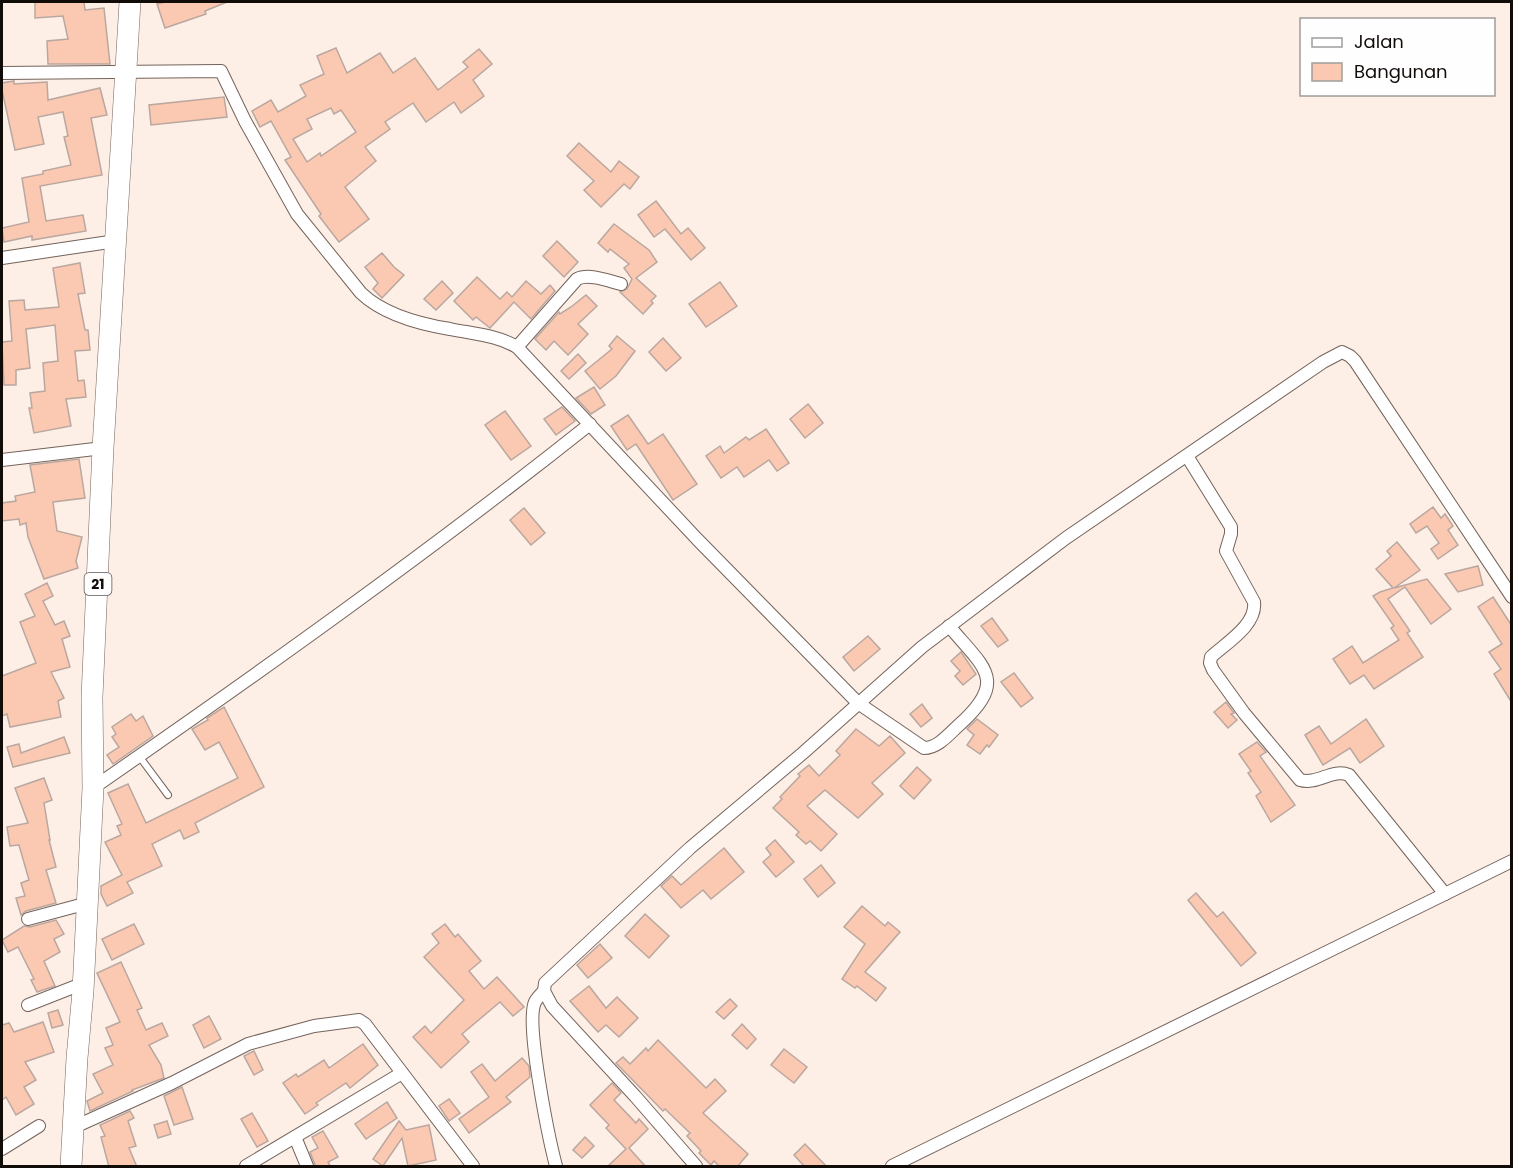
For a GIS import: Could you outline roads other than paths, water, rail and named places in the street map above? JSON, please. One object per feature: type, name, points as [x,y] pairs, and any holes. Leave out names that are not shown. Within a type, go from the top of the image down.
[{"type":"highway","name":"21","points":[[70,1167],[84,983],[93,788],[92,697],[103,448],[130,2]]},
{"type":"street","points":[[2,73],[221,71],[245,121],[297,214],[367,299],[383,310],[403,317],[449,329],[492,336],[517,347],[697,539],[858,703],[924,748],[930,748],[941,740],[970,714],[986,694],[989,685],[988,677],[979,662],[949,626]]},
{"type":"street","points":[[2,258],[116,241]]},
{"type":"street","points":[[517,347],[577,279],[589,277],[621,284]]},
{"type":"street","points":[[556,1167],[535,1054],[535,1003],[544,991],[548,979],[690,848],[949,626],[1066,538],[1338,353],[1346,354],[1355,361],[1512,597]]},
{"type":"street","points":[[93,788],[246,682],[354,603],[501,495],[590,424]]},
{"type":"street","points":[[2,460],[103,448]]},
{"type":"street","points":[[1187,456],[1231,527],[1232,534],[1226,551],[1254,602],[1255,610],[1249,622],[1211,657],[1210,663],[1213,670],[1244,714],[1300,780],[1312,781],[1340,773],[1349,775],[1445,894]]},
{"type":"street","points":[[892,1167],[1512,861]]},
{"type":"street","points":[[28,919],[88,903]]},
{"type":"street","points":[[28,1005],[84,983]]},
{"type":"street","points":[[544,991],[557,1012],[635,1096],[696,1167]]},
{"type":"street","points":[[72,1128],[172,1083],[248,1044],[314,1026],[359,1020],[473,1167]]},
{"type":"street","points":[[246,1167],[402,1073]]},
{"type":"street","points":[[2,1149],[39,1126]]},
{"type":"street","points":[[295,1137],[307,1167]]},
{"type":"lane","points":[[140,756],[168,795]]}]
